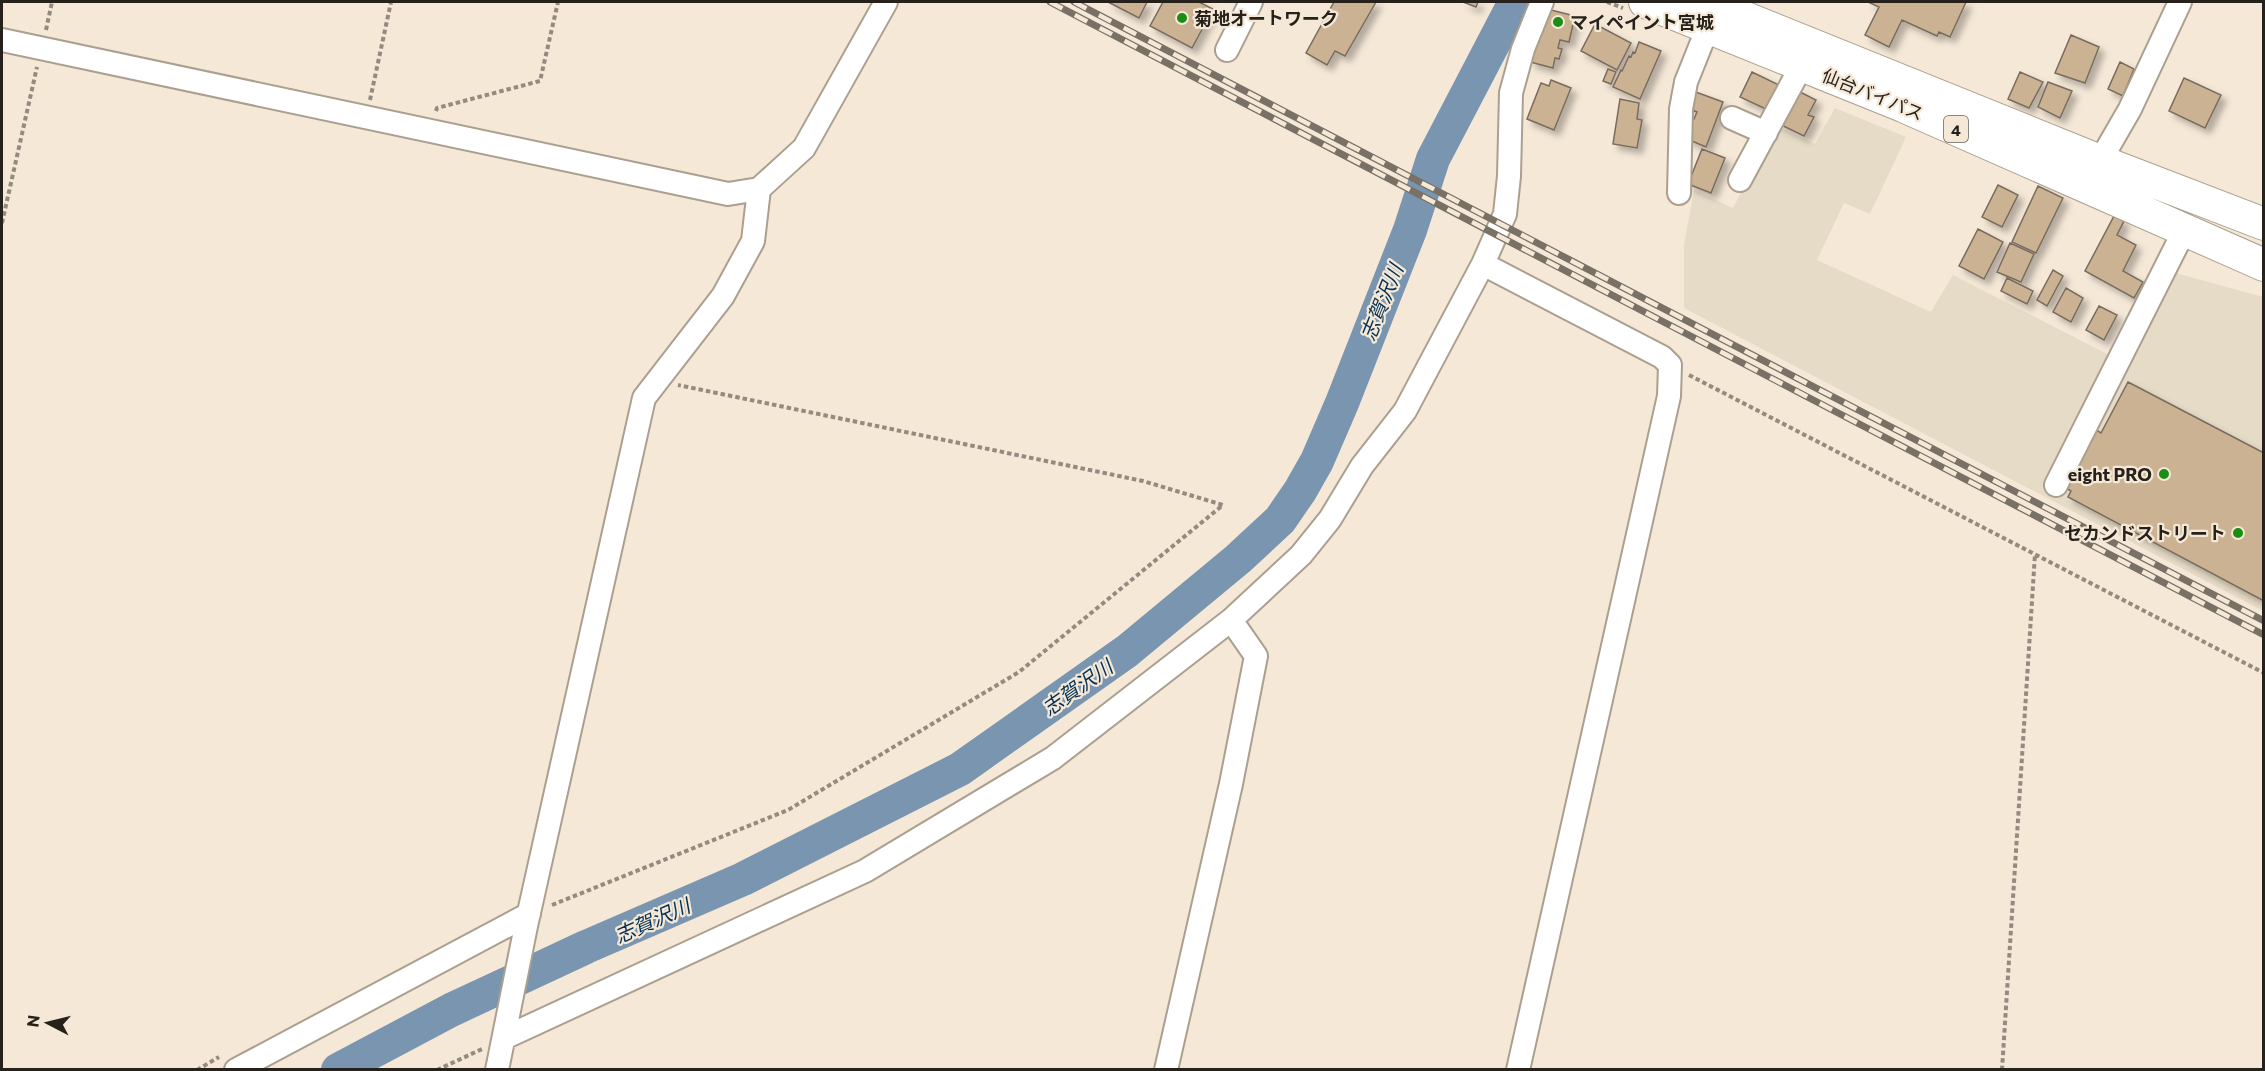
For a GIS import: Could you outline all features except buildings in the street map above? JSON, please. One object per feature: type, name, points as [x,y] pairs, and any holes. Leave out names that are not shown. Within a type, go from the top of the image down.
[{"type":"highway","name":"仙台バイパス","points":[[1646,2],[1707,14],[2264,224]]},
{"type":"highway","name":"仙台バイパス","points":[[1707,14],[1802,65],[2012,153],[2264,265]]},
{"type":"street","points":[[2,40],[728,194],[759,189],[804,148],[886,2]]},
{"type":"street","points":[[1227,50],[1251,2]]},
{"type":"street","points":[[505,1033],[865,871],[1053,758],[1231,620],[1301,555],[1330,519],[1362,466],[1405,411],[1483,264],[1505,214],[1509,176],[1511,93],[1523,49],[1542,2]]},
{"type":"street","points":[[2100,161],[2130,109],[2180,2]]},
{"type":"street","points":[[1679,193],[1672,113],[1686,82],[1707,14]]},
{"type":"street","points":[[1740,180],[1802,65]]},
{"type":"street","points":[[1732,118],[1766,133]]},
{"type":"street","points":[[497,1070],[527,920],[644,398],[723,296],[753,241],[759,189]]},
{"type":"street","points":[[2056,485],[2185,229]]},
{"type":"street","points":[[1483,264],[1662,357],[1670,365],[1669,396],[1518,1070]]},
{"type":"street","points":[[1166,1070],[1231,784],[1256,656],[1231,620]]},
{"type":"street","points":[[236,1070],[527,920]]},
{"type":"path","points":[[2,223],[52,2]]},
{"type":"path","points":[[366,118],[391,2]]},
{"type":"path","points":[[430,132],[437,108],[540,81],[558,2]]},
{"type":"path","points":[[1670,365],[2264,673]]},
{"type":"path","points":[[527,920],[788,810],[1019,672],[1223,505],[1143,481],[657,381]]},
{"type":"path","points":[[2002,1070],[2035,554]]},
{"type":"path","points":[[437,1070],[505,1033]]},
{"type":"shaded area","points":[[1835,108],[1906,137],[1870,214],[1844,203],[1817,260],[1931,312],[1953,275],[2107,354],[2130,356],[2172,272],[2263,297],[2263,611],[1684,308],[1684,245],[1694,190],[1733,208],[1776,126],[1815,144]]},
{"type":"waterway","name":"志賀沢川","points":[[338,1070],[451,1010],[586,947],[743,879],[960,769],[1127,651],[1238,559],[1280,520],[1317,461],[1410,230],[1433,159],[1515,2]]},
{"type":"railway","points":[[1050,2],[2264,635]]},
{"type":"railway","points":[[1074,2],[2264,621]]},
{"type":"place","name":"菊地オートワーク","points":[[1182,18]]},
{"type":"place","name":"マイペイント宮城","points":[[1558,22]]},
{"type":"place","name":"eight PRO","points":[[2164,474]]},
{"type":"place","name":"セカンドストリート","points":[[2238,533]]}]
